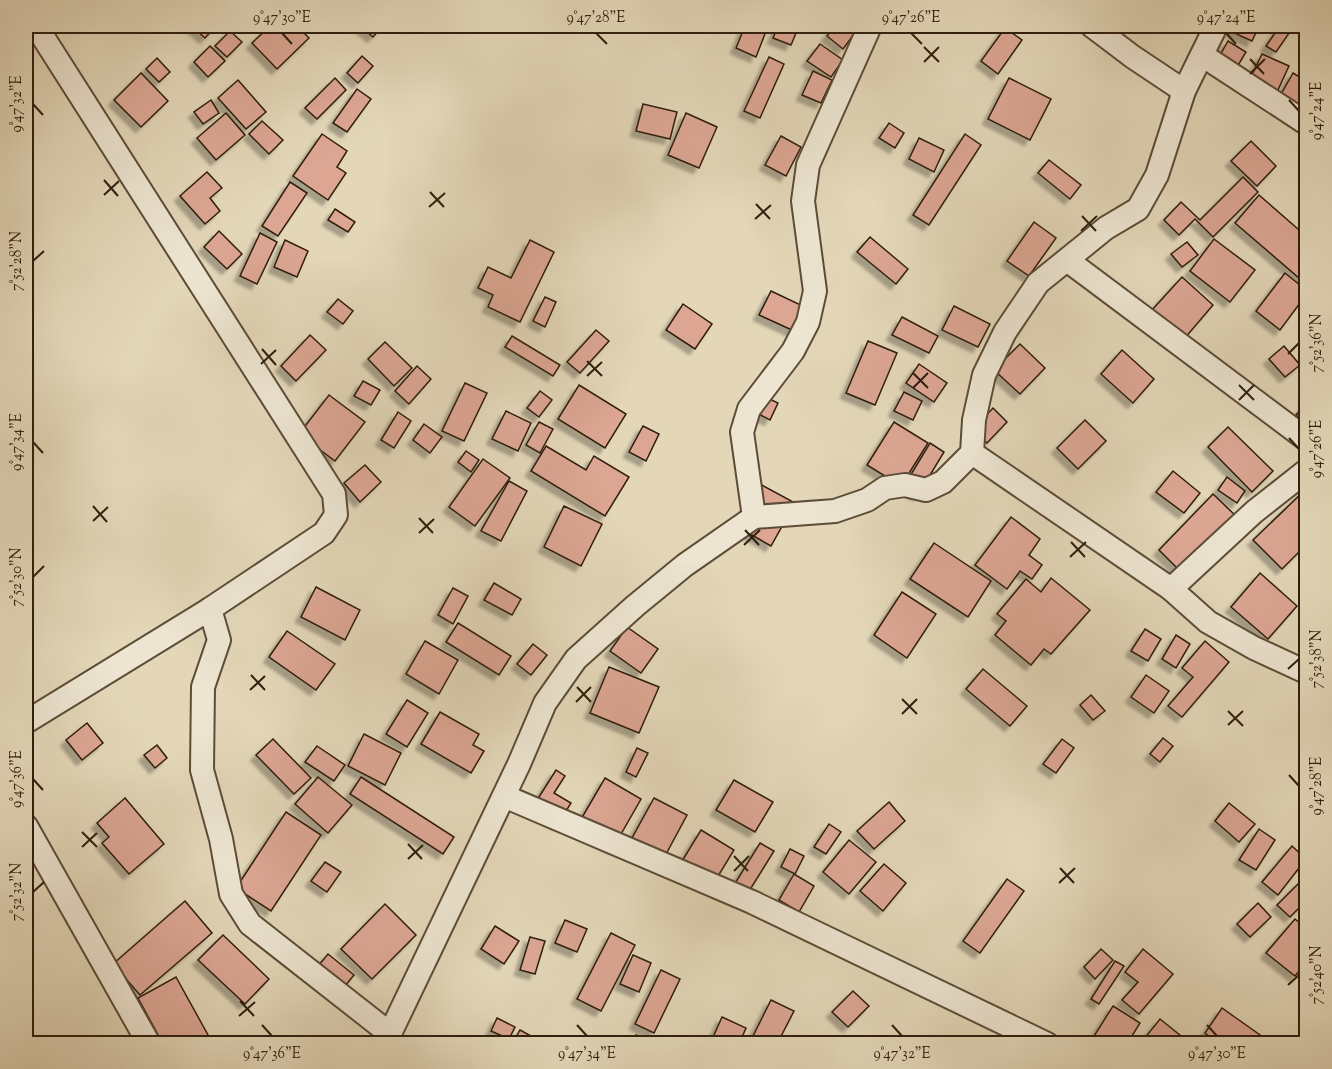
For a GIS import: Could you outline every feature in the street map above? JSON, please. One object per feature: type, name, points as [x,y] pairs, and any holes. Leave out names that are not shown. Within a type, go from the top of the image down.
[{"type":"street","points":[[26,722],[210,609],[324,533],[336,516],[334,494],[36,26]]},
{"type":"street","points":[[754,518],[742,432],[749,410],[794,351],[808,322],[814,291],[803,201],[808,165],[870,26]]},
{"type":"street","points":[[1092,26],[1132,57],[1184,91]]},
{"type":"street","points":[[210,609],[219,640],[203,687],[202,770],[221,839],[231,894],[250,924],[387,1038],[504,796],[545,703],[576,659],[685,565],[754,518],[834,511],[867,500],[885,488],[905,485],[926,490],[943,482],[972,453],[974,420],[984,375],[1005,332],[1038,284],[1106,228],[1138,209],[1157,175],[1184,91],[1216,26]]},
{"type":"street","points":[[1202,55],[1306,123]]},
{"type":"street","points":[[1067,260],[1306,440]]},
{"type":"street","points":[[972,453],[1171,589],[1208,622],[1254,648],[1306,672]]},
{"type":"street","points":[[1171,589],[1254,512],[1306,471]]},
{"type":"street","points":[[504,796],[752,902],[1047,1044]]},
{"type":"street","points":[[26,826],[149,1044]]},
{"type":"building","points":[[192,26],[216,26],[205,38]]},
{"type":"building","points":[[270,26],[297,26],[309,38],[277,69],[252,43]]},
{"type":"building","points":[[360,26],[378,26],[381,28],[373,37]]},
{"type":"building","points":[[745,26],[768,26],[756,57],[736,48]]},
{"type":"building","points":[[778,26],[799,26],[791,45],[773,38]]},
{"type":"building","points":[[835,26],[860,26],[843,49],[827,36]]},
{"type":"building","points":[[1235,26],[1259,26],[1252,41],[1232,32]]},
{"type":"building","points":[[1280,26],[1294,26],[1276,52],[1266,46]]},
{"type":"building","points":[[1005,28],[1022,40],[998,74],[981,61]]},
{"type":"building","points":[[230,31],[242,42],[227,57],[215,46]]},
{"type":"building","points":[[1228,41],[1246,52],[1237,67],[1219,57]]},
{"type":"building","points":[[820,44],[843,60],[831,77],[807,61]]},
{"type":"building","points":[[210,46],[225,61],[208,77],[194,62]]},
{"type":"building","points":[[1262,54],[1289,66],[1277,92],[1250,79]]},
{"type":"building","points":[[362,56],[373,66],[358,83],[347,73]]},
{"type":"building","points":[[769,57],[784,64],[760,118],[744,111]]},
{"type":"building","points":[[157,58],[170,72],[159,82],[146,69]]},
{"type":"building","points":[[813,71],[832,80],[821,103],[802,95]]},
{"type":"building","points":[[141,73],[168,101],[141,127],[114,100]]},
{"type":"building","points":[[1293,73],[1306,81],[1304,110],[1280,96]]},
{"type":"building","points":[[335,78],[346,90],[317,119],[305,108]]},
{"type":"building","points":[[1009,78],[1051,99],[1030,140],[988,119]]},
{"type":"building","points":[[238,80],[266,112],[246,129],[218,98]]},
{"type":"building","points":[[357,89],[371,99],[347,132],[333,123]]},
{"type":"building","points":[[211,100],[219,113],[203,124],[194,112]]},
{"type":"building","points":[[643,104],[677,112],[670,139],[636,131]]},
{"type":"building","points":[[226,113],[245,135],[216,160],[197,138]]},
{"type":"building","points":[[686,113],[717,127],[699,168],[668,155]]},
{"type":"building","points":[[262,121],[283,140],[269,154],[249,134]]},
{"type":"building","points":[[889,123],[904,133],[895,148],[879,138]]},
{"type":"building","points":[[322,134],[347,151],[337,167],[346,173],[328,200],[293,176]]},
{"type":"building","points":[[965,134],[981,145],[929,225],[913,215]]},
{"type":"building","points":[[781,136],[801,147],[786,176],[765,165]]},
{"type":"building","points":[[919,138],[944,150],[934,172],[909,159]]},
{"type":"building","points":[[1251,141],[1276,166],[1257,186],[1231,161]]},
{"type":"building","points":[[1049,160],[1081,185],[1070,199],[1038,173]]},
{"type":"building","points":[[207,172],[222,188],[210,198],[220,211],[205,224],[180,196]]},
{"type":"building","points":[[1243,177],[1258,192],[1213,237],[1195,219],[1179,235],[1164,220],[1181,202],[1200,220]]},
{"type":"building","points":[[290,182],[307,193],[278,236],[262,226]]},
{"type":"building","points":[[1259,195],[1306,236],[1306,284],[1235,223]]},
{"type":"building","points":[[335,209],[355,222],[348,232],[328,220]]},
{"type":"building","points":[[1034,222],[1056,238],[1029,276],[1007,261]]},
{"type":"building","points":[[219,231],[242,254],[227,269],[204,247]]},
{"type":"building","points":[[260,233],[277,242],[257,284],[240,276]]},
{"type":"building","points":[[870,237],[908,269],[896,284],[857,252]]},
{"type":"building","points":[[1214,239],[1255,270],[1230,302],[1190,271]]},
{"type":"building","points":[[285,240],[308,251],[297,277],[274,267]]},
{"type":"building","points":[[530,240],[554,252],[520,322],[488,307],[493,295],[478,288],[488,267],[511,278]]},
{"type":"building","points":[[1187,242],[1198,255],[1182,267],[1171,254]]},
{"type":"building","points":[[1285,273],[1306,290],[1306,295],[1280,330],[1256,311]]},
{"type":"building","points":[[1182,277],[1213,305],[1184,339],[1152,310]]},
{"type":"building","points":[[771,291],[805,307],[794,331],[759,315]]},
{"type":"building","points":[[545,297],[556,302],[545,327],[533,321]]},
{"type":"building","points":[[338,299],[353,311],[343,324],[327,312]]},
{"type":"building","points":[[683,304],[712,324],[695,349],[666,330]]},
{"type":"building","points":[[954,306],[990,324],[978,347],[942,330]]},
{"type":"building","points":[[902,317],[938,336],[929,353],[892,335]]},
{"type":"building","points":[[596,330],[609,341],[580,373],[567,362]]},
{"type":"building","points":[[310,335],[326,350],[296,381],[281,366]]},
{"type":"building","points":[[512,336],[560,365],[553,376],[505,347]]},
{"type":"building","points":[[868,341],[897,353],[875,405],[846,393]]},
{"type":"building","points":[[385,342],[412,368],[394,386],[368,359]]},
{"type":"building","points":[[1020,344],[1045,368],[1020,394],[994,370]]},
{"type":"building","points":[[1284,346],[1300,365],[1285,377],[1269,359]]},
{"type":"building","points":[[1122,350],[1154,379],[1133,403],[1101,374]]},
{"type":"building","points":[[919,364],[947,383],[934,402],[906,383]]},
{"type":"building","points":[[417,366],[431,379],[409,404],[395,391]]},
{"type":"building","points":[[363,381],[380,390],[371,405],[354,396]]},
{"type":"building","points":[[465,383],[487,393],[464,441],[442,431]]},
{"type":"building","points":[[579,385],[626,414],[605,448],[558,419]]},
{"type":"building","points":[[540,391],[552,400],[539,417],[527,408]]},
{"type":"building","points":[[904,392],[922,401],[913,420],[894,411]]},
{"type":"building","points":[[759,394],[778,403],[770,420],[751,410]]},
{"type":"building","points":[[329,395],[365,422],[335,461],[299,434]]},
{"type":"building","points":[[1306,404],[1306,424],[1296,415]]},
{"type":"building","points":[[993,408],[1007,422],[987,443],[972,430]]},
{"type":"building","points":[[506,411],[531,423],[518,451],[492,439]]},
{"type":"building","points":[[398,412],[411,421],[394,448],[381,440]]},
{"type":"building","points":[[1085,420],[1106,441],[1078,469],[1057,448]]},
{"type":"building","points":[[539,422],[553,429],[540,453],[526,445]]},
{"type":"building","points":[[894,422],[928,443],[901,486],[867,465]]},
{"type":"building","points":[[424,424],[442,437],[430,453],[413,440]]},
{"type":"building","points":[[643,426],[659,434],[646,461],[629,452]]},
{"type":"building","points":[[1228,427],[1273,471],[1252,492],[1208,447]]},
{"type":"building","points":[[930,443],[944,452],[918,495],[904,486]]},
{"type":"building","points":[[546,446],[586,470],[594,456],[629,477],[605,516],[531,471]]},
{"type":"building","points":[[466,451],[479,460],[471,472],[458,462]]},
{"type":"building","points":[[483,459],[510,478],[475,526],[449,507]]},
{"type":"building","points":[[365,465],[381,482],[360,502],[344,483]]},
{"type":"building","points":[[1173,471],[1200,493],[1184,513],[1156,492]]},
{"type":"building","points":[[1227,477],[1245,491],[1237,503],[1218,490]]},
{"type":"building","points":[[509,481],[527,491],[501,541],[481,531]]},
{"type":"building","points":[[760,484],[795,503],[771,546],[736,526]]},
{"type":"building","points":[[1305,490],[1306,545],[1282,569],[1253,540]]},
{"type":"building","points":[[1213,494],[1238,518],[1184,575],[1159,550]]},
{"type":"building","points":[[564,506],[602,524],[581,566],[544,547]]},
{"type":"building","points":[[1011,517],[1040,539],[1029,555],[1042,565],[1032,579],[1020,571],[1007,589],[975,565]]},
{"type":"building","points":[[934,543],[991,581],[968,617],[910,579]]},
{"type":"building","points":[[1260,573],[1297,606],[1268,639],[1231,607]]},
{"type":"building","points":[[1051,578],[1090,610],[1051,654],[1044,649],[1031,665],[995,635],[1006,621],[997,614],[1026,579],[1041,592]]},
{"type":"building","points":[[494,583],[521,599],[512,615],[484,600]]},
{"type":"building","points":[[316,587],[360,610],[345,640],[301,617]]},
{"type":"building","points":[[453,588],[468,596],[453,624],[438,615]]},
{"type":"building","points":[[902,592],[936,614],[907,658],[874,635]]},
{"type":"building","points":[[458,623],[511,656],[499,675],[446,642]]},
{"type":"building","points":[[627,627],[658,649],[641,673],[610,651]]},
{"type":"building","points":[[1145,629],[1161,639],[1148,661],[1131,651]]},
{"type":"building","points":[[287,631],[335,664],[316,690],[269,657]]},
{"type":"building","points":[[1176,635],[1190,644],[1176,668],[1162,659]]},
{"type":"building","points":[[425,641],[458,660],[439,694],[406,674]]},
{"type":"building","points":[[1205,641],[1229,662],[1182,717],[1168,706],[1193,677],[1182,668]]},
{"type":"building","points":[[533,644],[547,655],[531,675],[517,664]]},
{"type":"building","points":[[609,667],[659,687],[639,733],[590,713]]},
{"type":"building","points":[[983,669],[1027,706],[1010,726],[966,689]]},
{"type":"building","points":[[1146,675],[1169,691],[1154,713],[1131,697]]},
{"type":"building","points":[[1091,695],[1105,711],[1093,720],[1080,705]]},
{"type":"building","points":[[407,700],[428,713],[407,747],[386,734]]},
{"type":"building","points":[[440,712],[479,734],[473,745],[484,751],[471,773],[421,744]]},
{"type":"building","points":[[87,723],[103,743],[82,760],[66,740]]},
{"type":"building","points":[[364,734],[401,753],[385,785],[348,766]]},
{"type":"building","points":[[1163,738],[1173,746],[1160,762],[1150,754]]},
{"type":"building","points":[[273,739],[311,778],[294,794],[256,755]]},
{"type":"building","points":[[1062,739],[1074,748],[1056,773],[1043,764]]},
{"type":"building","points":[[157,745],[167,758],[155,768],[144,755]]},
{"type":"building","points":[[317,746],[345,765],[334,781],[305,762]]},
{"type":"building","points":[[637,748],[648,753],[636,777],[626,772]]},
{"type":"building","points":[[556,770],[565,776],[554,793],[571,803],[558,824],[532,808]]},
{"type":"building","points":[[318,777],[352,805],[328,833],[295,804]]},
{"type":"building","points":[[361,777],[454,837],[443,854],[350,794]]},
{"type":"building","points":[[605,778],[641,799],[613,848],[577,826]]},
{"type":"building","points":[[734,780],[773,802],[755,832],[716,810]]},
{"type":"building","points":[[125,798],[164,844],[129,874],[102,843],[109,837],[97,823]]},
{"type":"building","points":[[654,798],[687,815],[665,856],[632,838]]},
{"type":"building","points":[[889,802],[905,821],[874,849],[857,831]]},
{"type":"building","points":[[1229,803],[1255,824],[1239,842],[1215,821]]},
{"type":"building","points":[[286,812],[321,835],[271,911],[236,888]]},
{"type":"building","points":[[829,824],[841,832],[826,854],[814,847]]},
{"type":"building","points":[[1259,829],[1275,840],[1256,870],[1239,860]]},
{"type":"building","points":[[701,830],[734,850],[712,886],[679,866]]},
{"type":"building","points":[[849,840],[876,862],[849,894],[823,872]]},
{"type":"building","points":[[760,843],[774,851],[743,901],[729,893]]},
{"type":"building","points":[[1292,846],[1306,859],[1278,895],[1262,882]]},
{"type":"building","points":[[790,849],[804,856],[795,874],[781,867]]},
{"type":"building","points":[[325,862],[341,872],[327,892],[311,881]]},
{"type":"building","points":[[884,864],[906,883],[883,911],[860,891]]},
{"type":"building","points":[[794,874],[814,886],[799,912],[779,900]]},
{"type":"building","points":[[1007,879],[1024,891],[980,953],[963,941]]},
{"type":"building","points":[[1301,881],[1306,886],[1306,901],[1290,917],[1277,905]]},
{"type":"building","points":[[185,901],[212,933],[140,995],[113,964]]},
{"type":"building","points":[[1258,903],[1271,917],[1250,937],[1237,924]]},
{"type":"building","points":[[385,904],[416,935],[372,979],[341,949]]},
{"type":"building","points":[[1295,919],[1306,928],[1306,963],[1295,976],[1266,953]]},
{"type":"building","points":[[565,920],[587,929],[577,952],[555,943]]},
{"type":"building","points":[[495,926],[519,941],[504,964],[481,949]]},
{"type":"building","points":[[611,933],[635,945],[601,1011],[577,999]]},
{"type":"building","points":[[223,935],[269,979],[245,1004],[198,960]]},
{"type":"building","points":[[530,937],[545,941],[535,974],[520,970]]},
{"type":"building","points":[[1101,949],[1113,960],[1095,979],[1084,967]]},
{"type":"building","points":[[1143,949],[1173,974],[1139,1014],[1122,1000],[1138,982],[1125,972]]},
{"type":"building","points":[[328,954],[354,975],[345,986],[319,965]]},
{"type":"building","points":[[633,955],[651,963],[639,992],[620,984]]},
{"type":"building","points":[[1115,961],[1124,966],[1099,1004],[1091,999]]},
{"type":"building","points":[[661,970],[680,979],[654,1033],[635,1024]]},
{"type":"building","points":[[176,977],[213,1044],[163,1044],[138,998]]},
{"type":"building","points":[[853,991],[869,1006],[848,1027],[832,1012]]},
{"type":"building","points":[[771,1000],[794,1011],[777,1044],[749,1044]]},
{"type":"building","points":[[1113,1006],[1140,1023],[1127,1044],[1089,1044]]},
{"type":"building","points":[[1222,1008],[1260,1035],[1254,1044],[1220,1044],[1205,1033]]},
{"type":"building","points":[[722,1017],[746,1028],[739,1044],[710,1044]]},
{"type":"building","points":[[497,1018],[515,1027],[509,1039],[491,1031]]},
{"type":"building","points":[[1160,1019],[1181,1036],[1175,1044],[1140,1044]]},
{"type":"building","points":[[520,1030],[531,1036],[526,1044],[512,1044]]},
{"type":"building","points":[[636,1035],[664,1044],[633,1044]]}]
